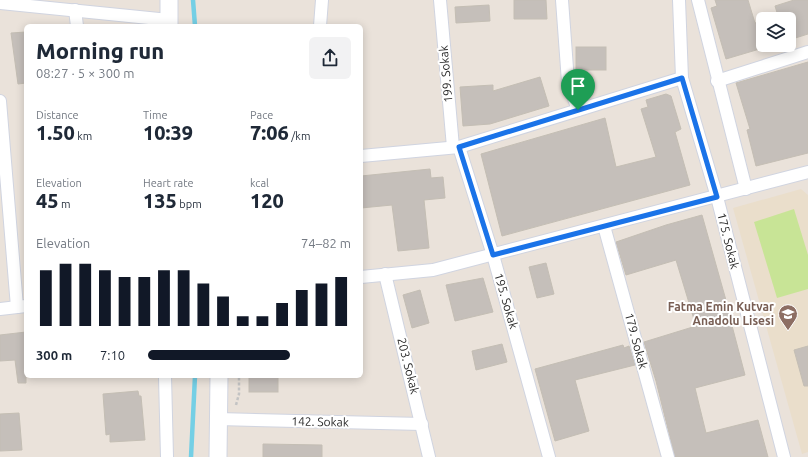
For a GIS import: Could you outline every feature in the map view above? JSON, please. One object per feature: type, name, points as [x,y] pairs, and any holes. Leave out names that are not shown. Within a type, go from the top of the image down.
[{"type":"main road","points":[[169,0],[169,23]]},
{"type":"main road","points":[[218,378],[218,457]]},
{"type":"street","points":[[320,24],[322,0]]},
{"type":"street","name":"199. Sokak","points":[[440,0],[456,147]]},
{"type":"street","points":[[562,0],[568,82],[578,110]]},
{"type":"street","name":"175. Sokak","points":[[679,0],[682,78],[717,197],[784,457]]},
{"type":"street","points":[[698,0],[717,81],[746,189]]},
{"type":"street","points":[[0,3],[75,10],[169,23]]},
{"type":"street","points":[[75,10],[77,24]]},
{"type":"street","points":[[717,81],[808,52]]},
{"type":"street","points":[[363,156],[456,147],[682,78]]},
{"type":"street","points":[[0,101],[21,307],[0,309]]},
{"type":"street","name":"195. Sokak","points":[[456,147],[493,255],[549,457]]},
{"type":"street","points":[[363,277],[433,270],[808,172]]},
{"type":"street","name":"179. Sokak","points":[[604,226],[668,457]]},
{"type":"street","name":"203. Sokak","points":[[385,274],[429,457]]},
{"type":"street","points":[[164,457],[165,378]]},
{"type":"street","name":"142. Sokak","points":[[218,419],[422,424]]},
{"type":"path","points":[[236,412],[239,394],[239,378]]},
{"type":"shaded area","name":"Fatma Emin Kutvar Anadolu Lisesi","points":[[801,189],[808,195],[808,452],[802,454],[733,208]]},
{"type":"green space","points":[[794,209],[808,255],[808,289],[777,298],[754,222]]},
{"type":"building","points":[[514,0],[546,0],[547,19],[514,19]]},
{"type":"building","points":[[715,0],[748,0],[756,23],[756,50],[726,59],[711,8],[717,6]]},
{"type":"building","points":[[794,0],[808,0],[808,34],[796,38],[796,12],[777,12],[775,6]]},
{"type":"building","points":[[489,5],[490,21],[456,23],[455,7]]},
{"type":"building","points":[[24,32],[24,83],[18,84],[11,33]]},
{"type":"building","points":[[576,47],[606,47],[606,70],[576,70]]},
{"type":"building","points":[[808,62],[808,153],[756,166],[747,130],[750,129],[736,83]]},
{"type":"building","points":[[540,77],[549,106],[490,124],[463,126],[460,87],[493,85],[493,91]]},
{"type":"building","points":[[666,94],[671,96],[681,129],[675,132],[690,185],[502,236],[481,154],[605,118],[616,167],[656,157],[641,109],[648,107],[646,100]]},
{"type":"building","points":[[430,169],[431,178],[443,177],[445,198],[424,200],[429,248],[398,251],[392,205],[363,208],[363,176]]},
{"type":"building","points":[[702,215],[731,318],[745,375],[695,388],[706,433],[758,420],[768,457],[675,457],[656,381],[644,342],[696,326],[676,260],[626,275],[616,242],[666,225]]},
{"type":"building","points":[[546,263],[554,294],[537,298],[529,267]]},
{"type":"building","points":[[483,278],[493,312],[455,321],[446,285]]},
{"type":"building","points":[[420,290],[429,323],[412,328],[403,295]]},
{"type":"building","points":[[24,332],[24,378],[26,378],[26,383],[18,383],[15,360],[0,361],[0,335]]},
{"type":"building","points":[[502,344],[507,362],[476,370],[472,351]]},
{"type":"building","points":[[623,345],[624,348],[629,346],[635,365],[575,380],[589,431],[555,441],[535,369]]},
{"type":"building","points":[[808,346],[808,386],[804,386],[794,350]]},
{"type":"building","points":[[249,378],[278,378],[278,392],[249,392]]},
{"type":"building","points":[[138,391],[139,396],[141,396],[145,440],[110,442],[110,434],[106,435],[103,394]]},
{"type":"building","points":[[19,413],[22,450],[0,451],[0,414]]},
{"type":"building","points":[[263,444],[322,445],[322,457],[263,457]]},
{"type":"waterway","points":[[193,0],[195,24]]},
{"type":"waterway","points":[[191,457],[195,378]]},
{"type":"place","name":"Fatma Emin Kutvar Anadolu Lisesi","points":[[788,331]]},
{"type":"route","points":[[682,78],[717,197],[493,255],[459,147],[578,110],[682,78]]}]
